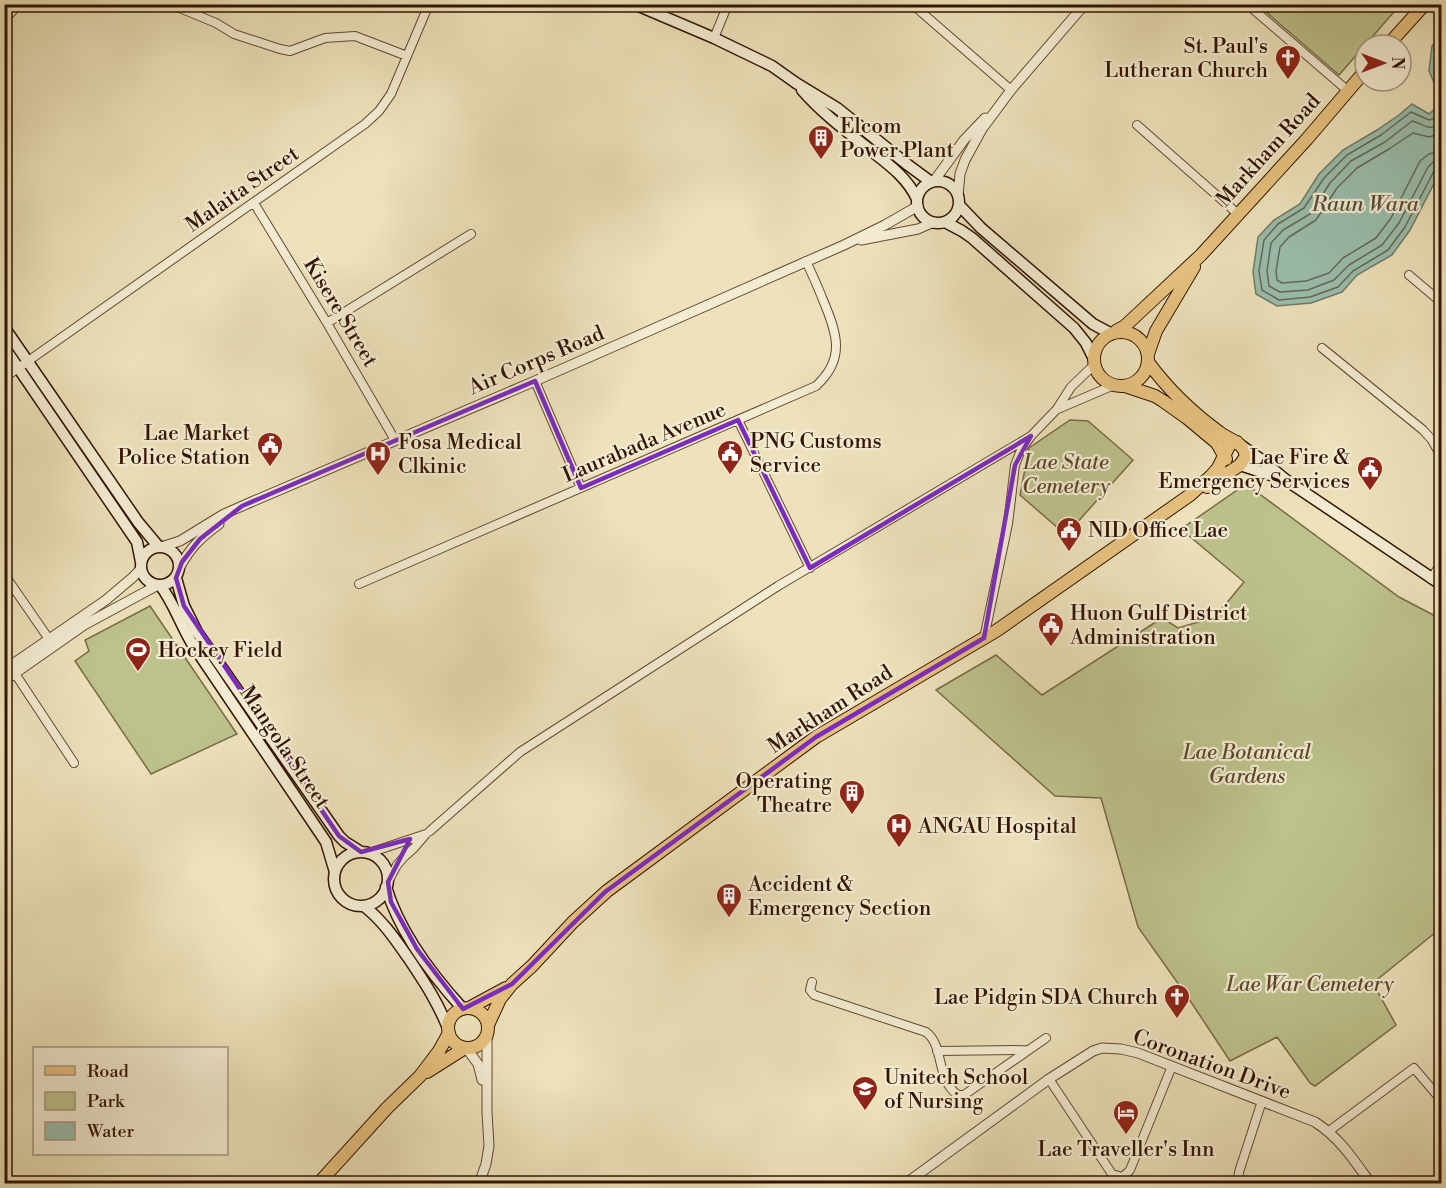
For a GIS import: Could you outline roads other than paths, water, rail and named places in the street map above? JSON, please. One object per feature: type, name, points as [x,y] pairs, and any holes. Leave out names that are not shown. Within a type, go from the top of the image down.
[{"type":"main road","points":[[634,4],[772,66],[837,108],[900,159],[933,181]]},
{"type":"main road","points":[[1399,33],[1425,4]]},
{"type":"main road","points":[[796,83],[818,106],[903,177],[913,190],[921,214],[927,219],[962,231],[972,238],[1074,327],[1086,342],[1101,378],[1108,383],[1155,396],[1163,401],[1217,443],[1230,462],[1286,480]]},
{"type":"main road","name":"Markham Road","points":[[1113,332],[1125,326],[1201,255],[1307,140],[1353,84]]},
{"type":"main road","points":[[917,203],[923,187],[933,181],[947,182],[953,186],[959,200],[981,228],[1089,321],[1113,332]]},
{"type":"main road","points":[[940,222],[955,215],[959,200]]},
{"type":"main road","name":"Markham Road","points":[[1148,358],[1156,331],[1201,255]]},
{"type":"main road","points":[[4,327],[23,365],[137,542],[145,578],[153,584],[166,585],[178,572],[179,561],[174,552],[161,546],[138,522],[23,365],[4,347]]},
{"type":"main road","points":[[1094,362],[1097,345],[1103,338],[1113,332],[1125,331],[1133,334],[1146,346],[1148,358],[1155,371],[1186,404],[1221,434],[1240,444],[1286,480],[1436,582]]},
{"type":"main road","points":[[1119,386],[1134,383],[1141,378],[1146,370],[1148,358]]},
{"type":"main road","name":"Markham Road","points":[[488,1030],[500,999],[512,984],[607,891],[807,743],[984,638],[1190,495],[1211,476],[1229,446],[1232,443],[1240,444]]},
{"type":"main road","points":[[1240,444],[1246,453],[1240,465]]},
{"type":"main road","name":"Markham Road","points":[[1190,495],[1207,487],[1240,465]]},
{"type":"main road","points":[[141,565],[147,551],[161,546]]},
{"type":"main road","name":"Mangola Street","points":[[178,572],[184,606],[197,632],[339,836],[345,842],[365,852]]},
{"type":"main road","name":"Mangola Street","points":[[159,585],[170,600],[181,626],[193,645],[326,842],[335,872]]},
{"type":"main road","points":[[387,885],[378,900],[372,904],[364,906],[352,904],[340,896],[334,882],[335,872],[342,860],[354,853],[365,852],[381,861],[387,874],[387,885],[393,909],[406,932],[438,978],[466,1008]]},
{"type":"main road","points":[[364,906],[379,918],[394,937],[432,993],[454,1043],[466,1049]]},
{"type":"main road","name":"Markham Road","points":[[466,1008],[480,1004],[512,984]]},
{"type":"main road","points":[[318,1184],[387,1108],[420,1076],[439,1051],[454,1014],[466,1008],[475,1009],[484,1015],[488,1030],[484,1041],[479,1046],[466,1049],[420,1076]]},
{"type":"street","points":[[4,20],[19,4]]},
{"type":"street","points":[[170,4],[216,23],[234,34],[280,50],[290,51],[325,38],[355,36],[407,57]]},
{"type":"street","name":"Malaita Street","points":[[4,378],[365,124],[379,111],[390,94],[429,4]]},
{"type":"street","points":[[714,38],[728,4]]},
{"type":"street","points":[[912,4],[1011,90]]},
{"type":"street","points":[[959,200],[960,174],[978,136],[1011,90],[1085,4]]},
{"type":"street","points":[[1247,4],[1347,90]]},
{"type":"street","points":[[933,181],[971,131],[996,109]]},
{"type":"street","points":[[1137,125],[1238,214]]},
{"type":"street","name":"Kisere Street","points":[[254,203],[395,440]]},
{"type":"street","name":"Air Corps Road","points":[[161,546],[180,541],[224,514],[242,506],[535,381],[807,261],[885,225],[917,203]]},
{"type":"street","name":"Air Corps Road","points":[[844,244],[918,230],[940,222]]},
{"type":"street","points":[[327,323],[471,234]]},
{"type":"street","name":"Laurabada Avenue","points":[[359,584],[816,387],[824,380],[836,352],[836,335],[831,317],[807,261]]},
{"type":"street","points":[[1409,275],[1442,303]]},
{"type":"street","points":[[1322,348],[1423,430],[1432,440],[1442,458]]},
{"type":"street","points":[[984,638],[1008,524],[1015,465],[1021,450],[1031,436],[1057,409],[1071,387],[1094,362]]},
{"type":"street","points":[[535,381],[581,488]]},
{"type":"street","points":[[1057,409],[1119,386]]},
{"type":"street","points":[[738,420],[810,568]]},
{"type":"street","points":[[429,831],[520,752],[778,586],[1031,436]]},
{"type":"street","name":"Air Corps Road","points":[[178,572],[192,547],[242,506]]},
{"type":"street","points":[[1436,582],[1442,562]]},
{"type":"street","points":[[51,643],[132,578],[141,565]]},
{"type":"street","points":[[4,574],[51,643]]},
{"type":"street","points":[[4,681],[10,670],[51,643],[159,585]]},
{"type":"street","points":[[10,670],[74,763]]},
{"type":"street","points":[[365,852],[426,834],[397,865],[387,885]]},
{"type":"street","points":[[812,982],[810,990],[814,995],[933,1036],[945,1080],[951,1090],[958,1095],[964,1095],[1046,1038]]},
{"type":"street","points":[[479,1184],[488,1157],[489,1146],[488,1030]]},
{"type":"street","name":"Coronation Drive","points":[[905,1184],[1049,1079],[1102,1048],[1121,1049],[1172,1066],[1315,1122],[1329,1131]]},
{"type":"street","points":[[466,1049],[480,1068],[487,1112]]},
{"type":"street","points":[[938,1051],[1029,1050]]},
{"type":"street","points":[[1049,1079],[1112,1174],[1122,1177],[1130,1170],[1172,1066]]},
{"type":"street","points":[[1371,1184],[1329,1131],[1414,1068],[1442,1101]]},
{"type":"street","points":[[1239,1184],[1239,1172],[1262,1101]]},
{"type":"water","points":[[1441,34],[1441,99],[1429,71],[1432,46]]},
{"type":"water","name":"Raun Wara","points":[[1441,103],[1441,173],[1410,230],[1392,255],[1357,275],[1342,292],[1311,303],[1277,306],[1256,294],[1253,272],[1258,237],[1274,220],[1300,204],[1319,174],[1343,150],[1377,130],[1412,104],[1429,114]]},
{"type":"place","name":"St. Paul's Lutheran Church","points":[[1288,81]]},
{"type":"place","name":"Elcom Power Plant","points":[[821,161]]},
{"type":"place","name":"Lae Market Police Station","points":[[270,468]]},
{"type":"place","name":"PNG Customs Service","points":[[730,476]]},
{"type":"place","name":"Fosa Medical Clkinic","points":[[378,477]]},
{"type":"place","name":"Lae Fire & Emergency Services","points":[[1370,492]]},
{"type":"place","name":"NID Office Lae","points":[[1069,553]]},
{"type":"place","name":"Huon Gulf District Administration","points":[[1051,648]]},
{"type":"place","name":"Hockey Field","points":[[138,673]]},
{"type":"place","name":"Operating Theatre","points":[[852,816]]},
{"type":"place","name":"ANGAU Hospital","points":[[899,849]]},
{"type":"place","name":"Accident & Emergency Section","points":[[729,919]]},
{"type":"place","name":"Lae Pidgin SDA Church","points":[[1177,1020]]},
{"type":"place","name":"Unitech School of Nursing","points":[[865,1112]]},
{"type":"place","name":"Lae Traveller's Inn","points":[[1126,1136]]},
{"type":"park label","name":"Lae State Cemetery","points":[[1066,474]]},
{"type":"park label","name":"Lae Botanical Gardens","points":[[1247,764]]},
{"type":"park label","name":"Lae War Cemetery","points":[[1310,984]]}]
